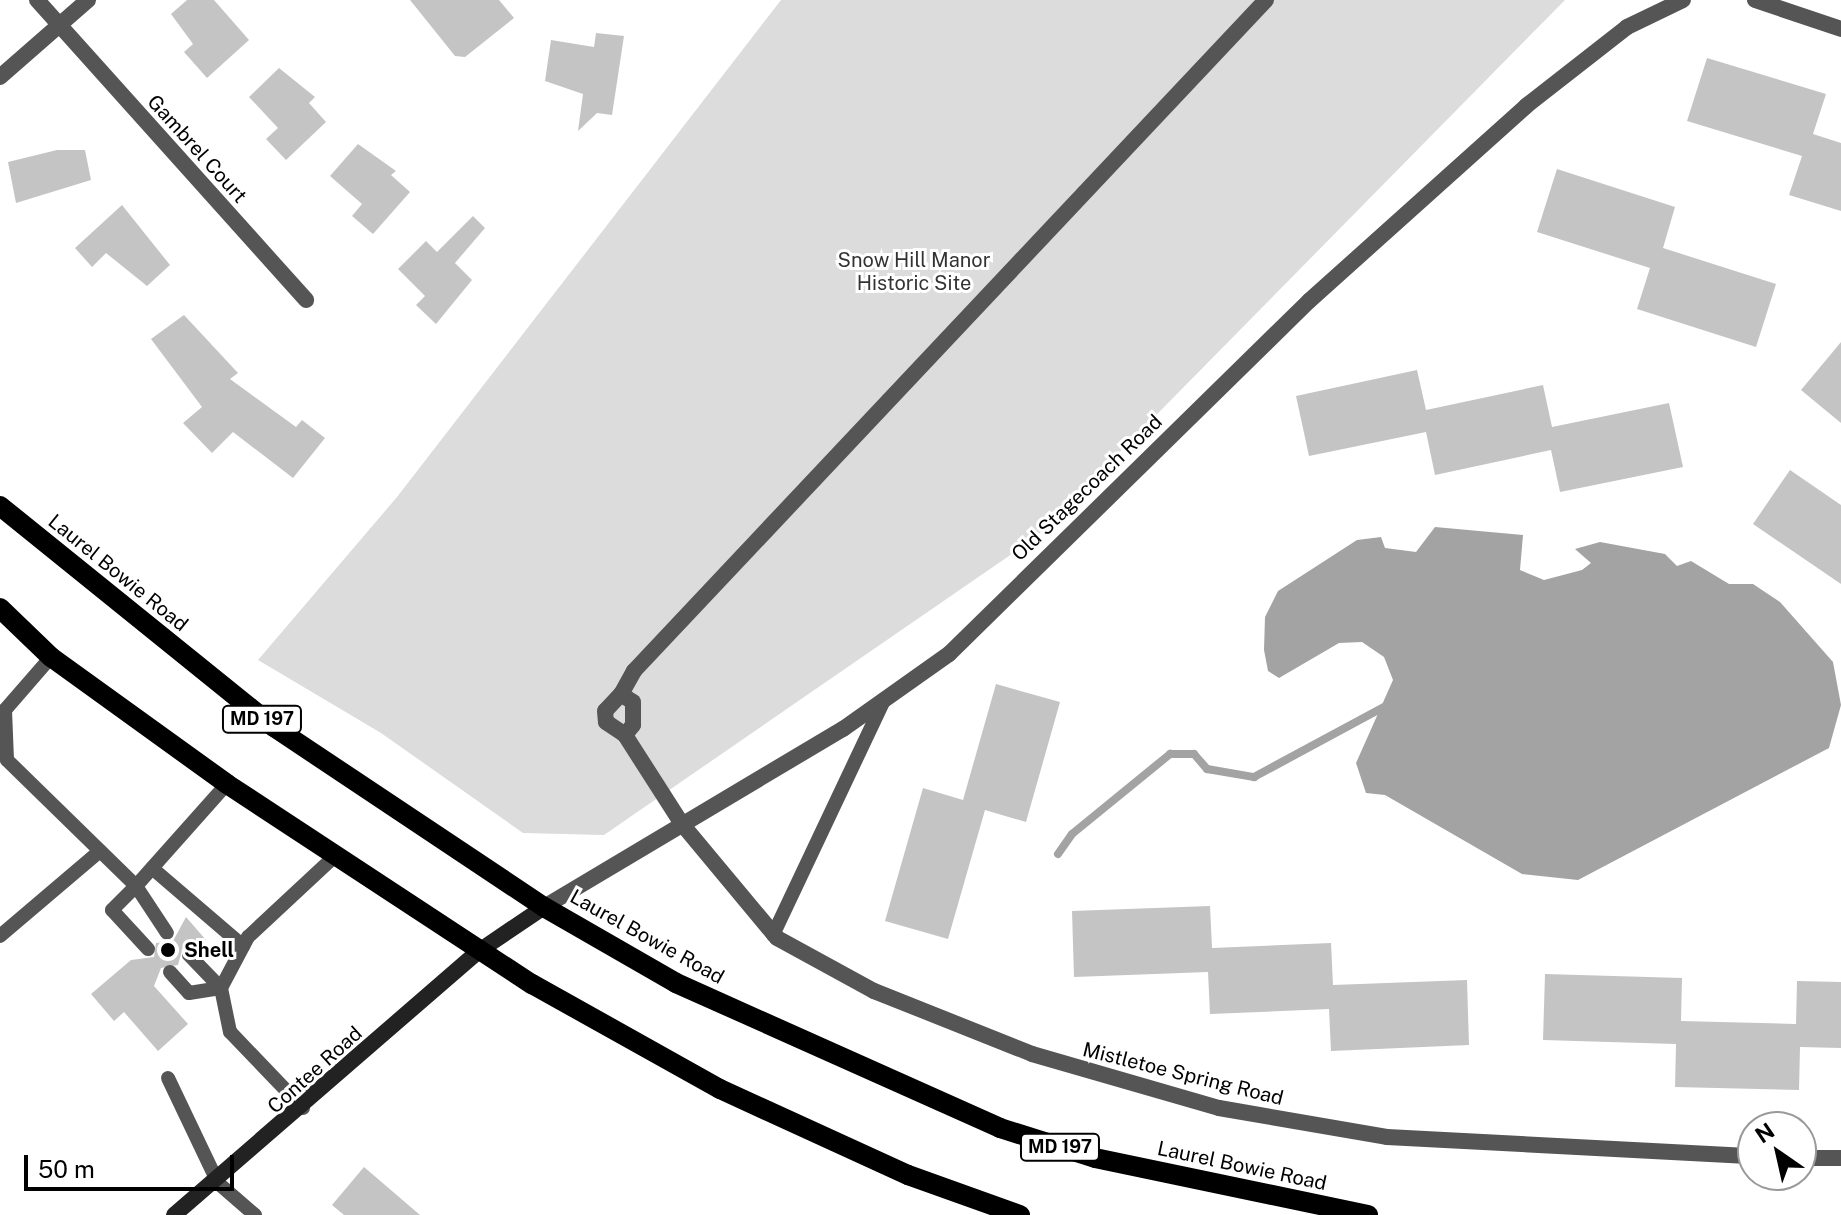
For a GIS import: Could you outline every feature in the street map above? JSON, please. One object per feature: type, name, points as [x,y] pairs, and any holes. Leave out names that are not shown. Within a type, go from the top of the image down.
[{"type":"main road","name":"Laurel Bowie Road","points":[[0,506],[274,727],[544,907],[739,1015],[1000,1128],[1123,1164],[1368,1215]]},
{"type":"main road","points":[[0,608],[51,657],[227,784],[337,854],[479,951],[720,1089],[908,1175],[1020,1215]]},
{"type":"street","name":"Gambrel Court","points":[[37,0],[306,300]]},
{"type":"street","points":[[0,77],[88,0]]},
{"type":"street","name":"Mistletoe Spring Road","points":[[1266,0],[702,594],[621,694],[633,702],[633,725],[625,735],[682,824],[773,935],[874,991],[1017,1048],[1219,1108],[1493,1148],[1737,1156]]},
{"type":"street","name":"Old Stagecoach Road","points":[[479,951],[544,907],[884,700],[949,654],[1298,312],[1526,106],[1627,27],[1683,0]]},
{"type":"street","points":[[1755,0],[1841,29]]},
{"type":"street","name":"Contee Road","points":[[174,1215],[218,1183],[479,951]]},
{"type":"street","points":[[1817,1158],[1841,1158]]},
{"type":"lane","points":[[51,657],[5,710],[7,760],[136,886],[167,933]]},
{"type":"lane","points":[[773,935],[884,700]]},
{"type":"lane","points":[[148,949],[112,910],[227,784]]},
{"type":"lane","points":[[0,936],[100,851]]},
{"type":"lane","points":[[221,988],[243,946],[337,854]]},
{"type":"lane","points":[[152,868],[243,946]]},
{"type":"lane","points":[[189,955],[221,988],[230,1032],[303,1108]]},
{"type":"lane","points":[[170,972],[189,993],[221,988]]},
{"type":"lane","points":[[168,1078],[218,1183],[255,1215]]},
{"type":"green space","name":"Snow Hill Manor Historic Site","points":[[781,0],[1565,0],[1035,538],[604,835],[523,833],[381,733],[258,660],[397,497]]},
{"type":"shaded area","points":[[1435,527],[1523,535],[1520,570],[1544,580],[1582,570],[1591,563],[1575,549],[1600,542],[1665,554],[1677,566],[1691,561],[1729,584],[1753,584],[1780,602],[1833,662],[1841,705],[1829,748],[1578,880],[1522,874],[1385,795],[1366,793],[1356,763],[1393,680],[1384,657],[1362,642],[1339,643],[1279,678],[1268,671],[1264,650],[1265,617],[1278,591],[1357,540],[1381,537],[1385,548],[1416,552]]},
{"type":"building","points":[[187,0],[214,0],[249,40],[207,78],[184,52],[193,44],[171,14]]},
{"type":"building","points":[[410,0],[499,0],[514,18],[465,57],[455,56]]},
{"type":"building","points":[[596,33],[624,36],[612,115],[597,113],[578,131],[583,94],[545,81],[551,40],[594,47]]},
{"type":"building","points":[[1707,58],[1826,94],[1813,134],[1841,143],[1841,211],[1789,195],[1802,156],[1687,121]]},
{"type":"building","points":[[279,68],[315,97],[309,103],[326,122],[286,160],[266,139],[278,128],[249,97]]},
{"type":"building","points":[[358,144],[396,171],[391,175],[410,192],[373,234],[352,216],[362,204],[330,176]]},
{"type":"building","points":[[57,150],[85,150],[91,180],[16,203],[8,162]]},
{"type":"building","points":[[1557,169],[1675,207],[1663,248],[1776,284],[1756,347],[1637,309],[1650,268],[1537,232]]},
{"type":"building","points":[[122,205],[170,265],[147,286],[106,253],[92,267],[75,248]]},
{"type":"building","points":[[473,216],[485,228],[455,263],[472,280],[436,324],[416,305],[425,296],[398,269],[426,241],[437,252]]},
{"type":"building","points":[[184,315],[238,373],[230,379],[296,427],[302,420],[325,438],[293,478],[233,432],[212,453],[183,423],[202,407],[151,339]]},
{"type":"building","points":[[1841,342],[1841,423],[1801,390]]},
{"type":"building","points":[[1417,370],[1426,410],[1543,385],[1552,427],[1669,403],[1683,467],[1560,492],[1551,450],[1435,475],[1426,432],[1309,456],[1296,396]]},
{"type":"building","points":[[1790,470],[1841,505],[1841,584],[1753,524]]},
{"type":"building","points":[[996,684],[1060,702],[1026,822],[985,810],[948,939],[885,921],[923,788],[963,800]]},
{"type":"building","points":[[1210,906],[1212,948],[1331,943],[1333,985],[1467,980],[1469,1045],[1331,1051],[1329,1009],[1210,1014],[1208,972],[1074,977],[1072,911]]},
{"type":"building","points":[[186,917],[206,940],[183,947],[178,965],[161,968],[154,986],[188,1024],[158,1051],[124,1012],[114,1021],[91,994],[131,960],[154,957],[156,943],[173,941]]},
{"type":"building","points":[[1545,974],[1682,978],[1681,1021],[1796,1024],[1797,981],[1841,982],[1841,1048],[1800,1047],[1799,1090],[1675,1087],[1676,1044],[1543,1040]]},
{"type":"building","points":[[364,1167],[420,1215],[344,1215],[332,1205]]},
{"type":"waterway","points":[[1058,854],[1072,834],[1170,754],[1194,754],[1207,769],[1254,777],[1384,707]]},
{"type":"place","name":"Shell","points":[[168,950]]}]
